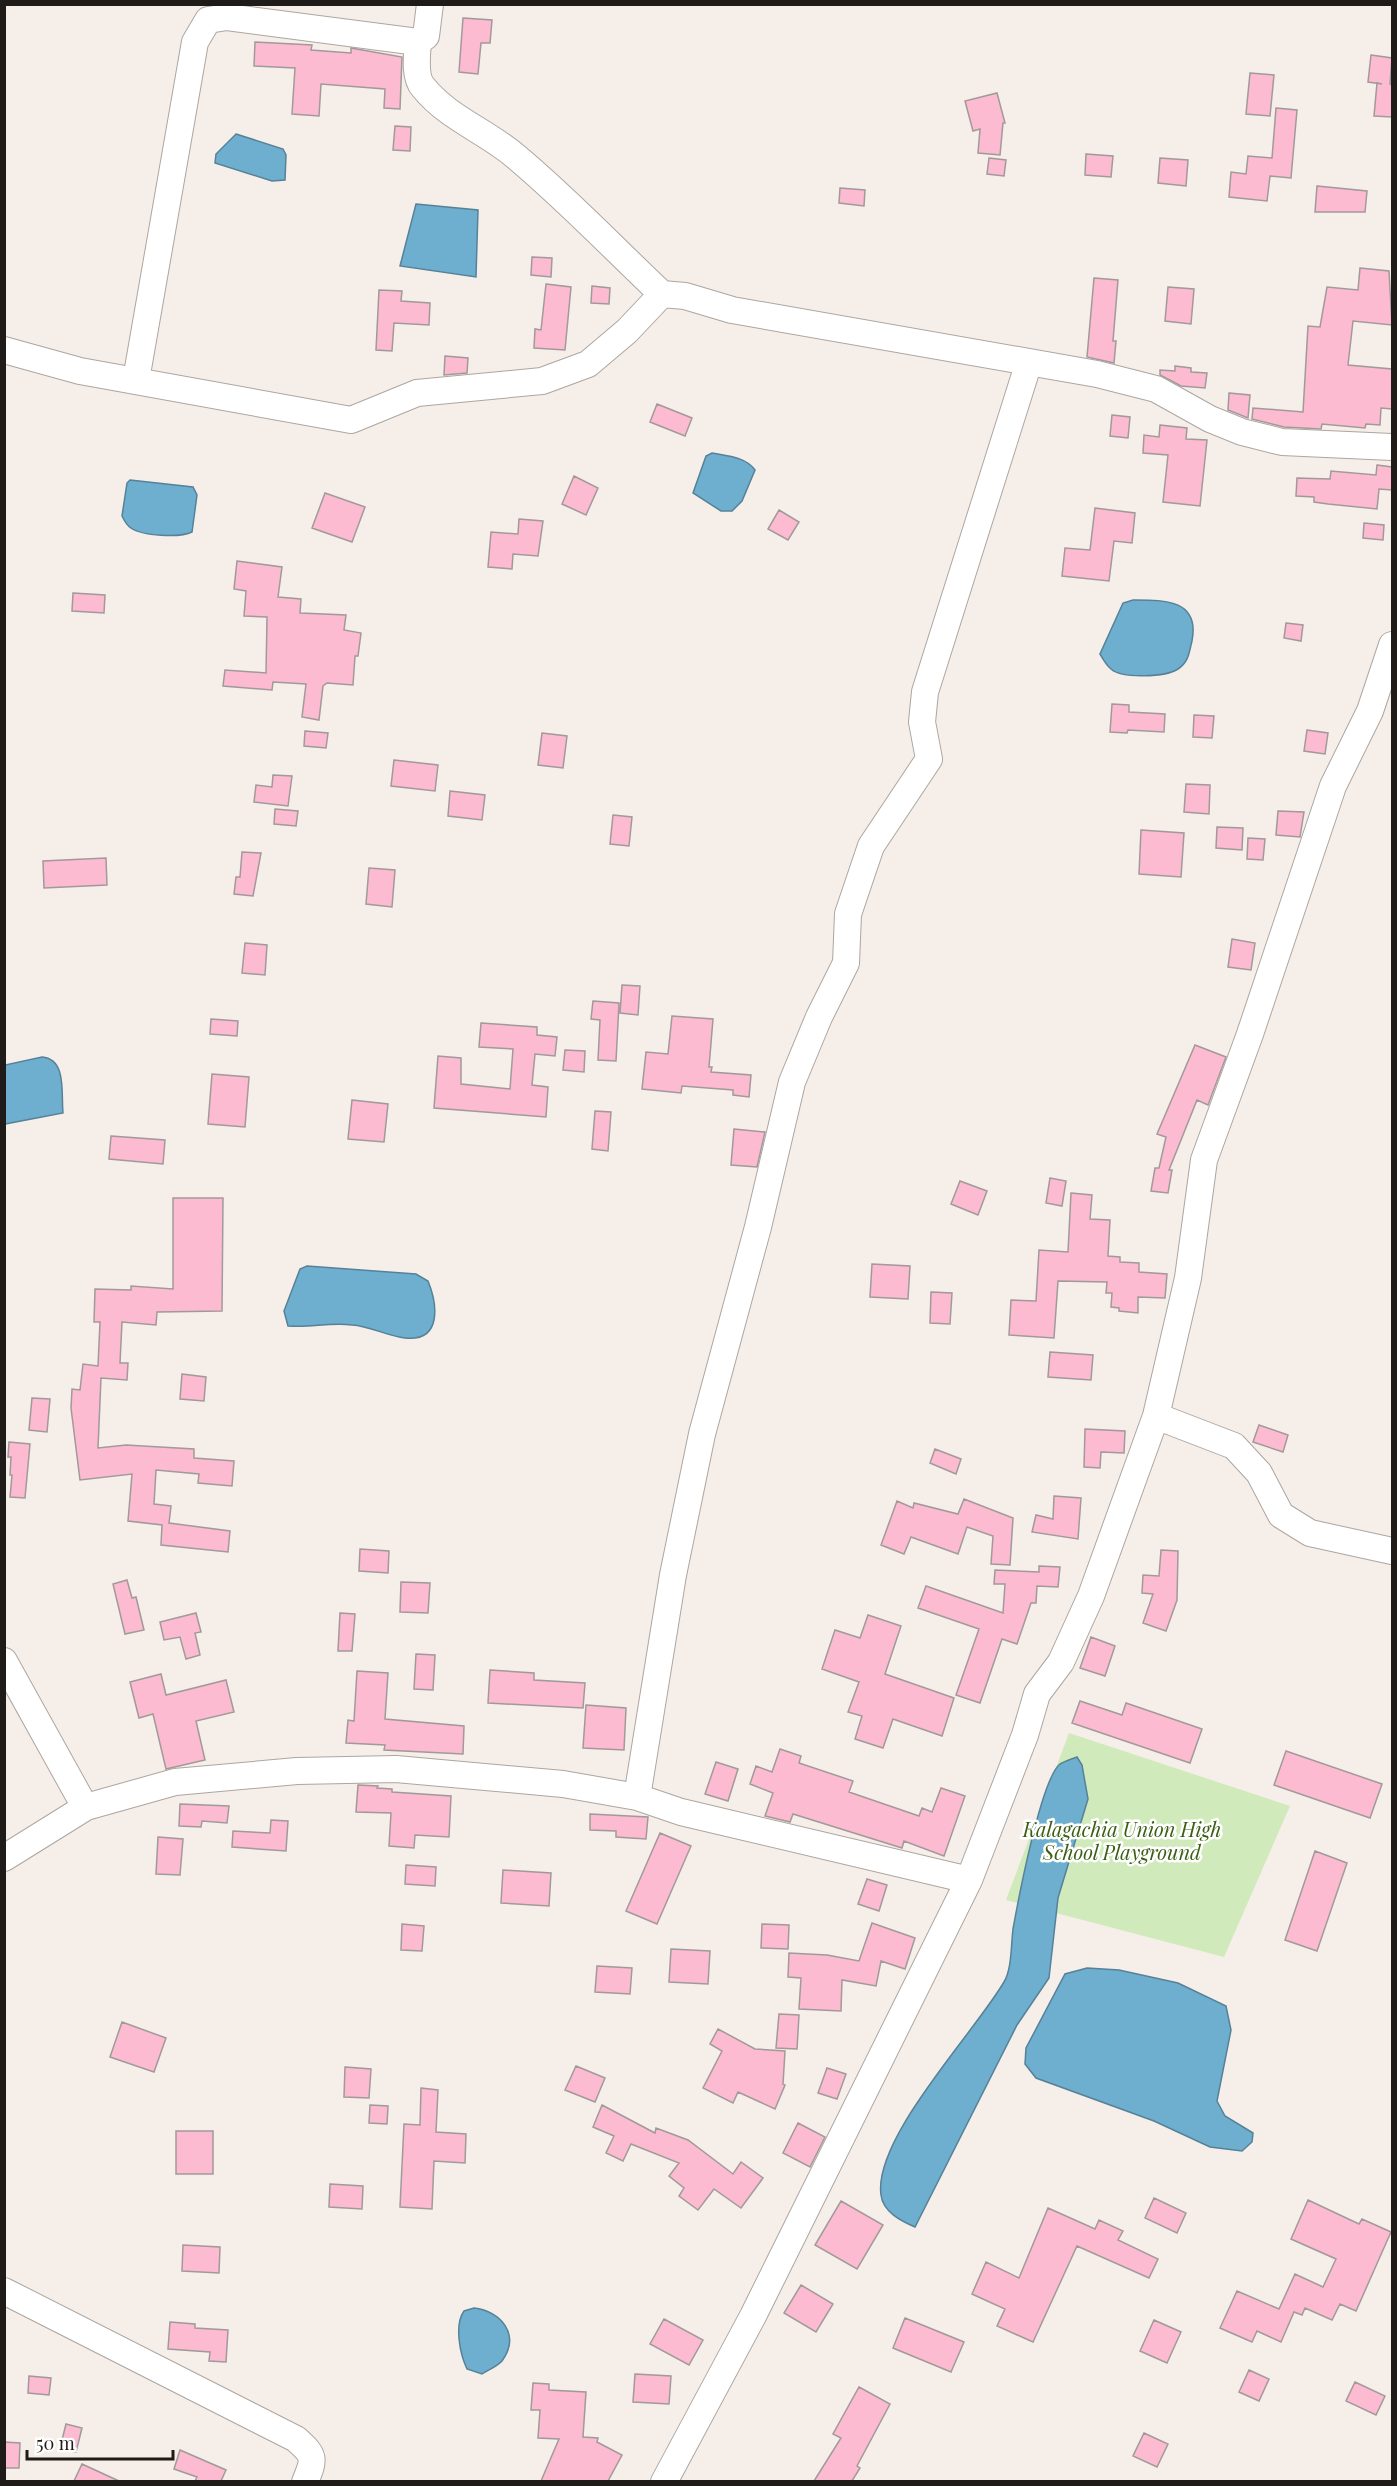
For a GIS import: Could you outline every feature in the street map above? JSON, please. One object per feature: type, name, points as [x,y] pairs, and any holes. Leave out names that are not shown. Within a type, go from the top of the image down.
[{"type":"street","points":[[136,380],[195,42],[208,20],[227,17],[418,42],[426,36],[430,4]]},
{"type":"street","points":[[418,42],[417,62],[420,85],[450,115],[478,129],[514,155],[662,294],[686,296],[732,310],[1097,374],[1156,389],[1210,419],[1242,432],[1282,442],[1392,447]]},
{"type":"street","points":[[4,350],[80,371],[351,420],[417,393],[542,381],[588,364],[627,331],[662,294]]},
{"type":"street","points":[[636,1797],[673,1575],[702,1434],[758,1227],[792,1082],[819,1017],[846,963],[848,914],[871,846],[929,759],[922,722],[925,692],[1029,362]]},
{"type":"street","points":[[664,2481],[753,2316],[969,1880],[1025,1735],[1037,1694],[1061,1662],[1091,1596],[1156,1416],[1188,1278],[1204,1160],[1251,1034],[1333,786],[1370,711],[1392,645]]},
{"type":"street","points":[[1156,1416],[1234,1446],[1259,1473],[1281,1515],[1310,1533],[1392,1551]]},
{"type":"street","points":[[4,1661],[85,1807]]},
{"type":"street","points":[[4,1858],[85,1807],[175,1782],[297,1771],[396,1769],[563,1784],[636,1797],[681,1812],[969,1880]]},
{"type":"street","points":[[4,2291],[296,2439],[310,2452],[313,2463],[305,2481]]},
{"type":"green space","name":"Kalagachia Union High School Playground","points":[[1069,1733],[1290,1806],[1224,1957],[1006,1900]]},
{"type":"water","points":[[236,134],[283,149],[286,155],[285,180],[272,181],[215,163],[216,154]]},
{"type":"water","points":[[416,204],[478,210],[476,277],[400,266]]},
{"type":"water","points":[[712,453],[742,460],[755,470],[742,501],[732,511],[721,511],[693,493],[706,456]]},
{"type":"water","points":[[130,480],[193,487],[197,495],[192,532],[161,535],[143,533],[130,527],[122,516],[127,483]]},
{"type":"water","points":[[1133,600],[1167,602],[1185,610],[1191,617],[1193,627],[1190,649],[1186,660],[1178,669],[1164,674],[1134,676],[1117,672],[1105,662],[1100,654],[1123,603]]},
{"type":"water","points":[[42,1057],[50,1059],[59,1070],[63,1113],[5,1124],[5,1065]]},
{"type":"water","points":[[307,1266],[416,1274],[428,1281],[434,1300],[435,1310],[431,1328],[426,1334],[417,1338],[405,1338],[352,1325],[288,1326],[284,1311],[300,1269]]},
{"type":"water","points":[[1077,1757],[1082,1765],[1088,1799],[1058,1898],[1049,1978],[1017,2025],[915,2227],[899,2219],[882,2201],[883,2172],[893,2145],[909,2116],[1007,1977],[1020,1894],[1045,1792],[1060,1764]]},
{"type":"water","points":[[1087,1968],[1119,1970],[1178,1983],[1226,2006],[1231,2030],[1217,2101],[1225,2116],[1253,2133],[1252,2142],[1242,2151],[1210,2147],[1154,2121],[1036,2078],[1025,2064],[1026,2048],[1065,1974]]},
{"type":"water","points":[[474,2308],[484,2310],[500,2319],[509,2334],[507,2351],[502,2361],[482,2374],[467,2369],[459,2340],[461,2317],[464,2311]]},
{"type":"building","points":[[463,18],[492,20],[490,43],[481,43],[478,74],[459,72]]},
{"type":"building","points":[[255,42],[312,45],[311,50],[351,53],[351,48],[402,57],[400,109],[384,108],[385,89],[321,84],[319,116],[292,114],[295,68],[254,66]]},
{"type":"building","points":[[1371,55],[1392,58],[1390,84],[1392,85],[1392,117],[1374,116],[1377,83],[1368,82]]},
{"type":"building","points":[[1250,73],[1274,75],[1270,116],[1246,114]]},
{"type":"building","points":[[997,93],[1005,123],[1003,123],[1000,155],[978,153],[980,129],[973,131],[965,101]]},
{"type":"building","points":[[1276,108],[1297,110],[1291,178],[1270,176],[1267,201],[1229,197],[1231,172],[1246,174],[1248,156],[1272,158]]},
{"type":"building","points":[[395,126],[411,127],[410,151],[393,150]]},
{"type":"building","points":[[1086,154],[1113,156],[1111,177],[1085,175]]},
{"type":"building","points":[[989,158],[1006,160],[1004,176],[987,174]]},
{"type":"building","points":[[1160,158],[1188,160],[1186,186],[1158,183]]},
{"type":"building","points":[[1317,186],[1367,191],[1365,212],[1315,212]]},
{"type":"building","points":[[840,188],[865,190],[864,206],[839,203]]},
{"type":"building","points":[[532,257],[552,258],[551,277],[531,275]]},
{"type":"building","points":[[1360,268],[1389,271],[1392,325],[1353,321],[1348,365],[1392,369],[1392,409],[1381,408],[1380,425],[1366,424],[1365,428],[1322,424],[1321,429],[1284,427],[1252,419],[1253,408],[1303,412],[1308,326],[1320,327],[1327,287],[1358,290]]},
{"type":"building","points":[[1094,278],[1118,280],[1113,341],[1116,341],[1114,363],[1087,357]]},
{"type":"building","points":[[546,284],[571,287],[565,350],[534,348],[535,329],[541,330]]},
{"type":"building","points":[[592,286],[610,288],[609,304],[591,303]]},
{"type":"building","points":[[1168,287],[1194,289],[1191,324],[1165,321]]},
{"type":"building","points":[[379,290],[402,291],[401,301],[430,303],[429,325],[394,323],[392,351],[376,350]]},
{"type":"building","points":[[445,356],[468,358],[467,373],[444,375]]},
{"type":"building","points":[[1175,366],[1191,368],[1191,372],[1207,373],[1205,388],[1181,386],[1160,375],[1160,370],[1175,371]]},
{"type":"building","points":[[1229,393],[1250,395],[1248,418],[1228,410]]},
{"type":"building","points":[[657,404],[692,418],[685,436],[650,422]]},
{"type":"building","points":[[1112,415],[1130,417],[1128,438],[1110,436]]},
{"type":"building","points":[[1160,425],[1187,428],[1186,439],[1207,440],[1200,506],[1163,502],[1168,455],[1143,453],[1144,435],[1159,437]]},
{"type":"building","points":[[1377,465],[1392,467],[1392,490],[1379,489],[1377,509],[1314,502],[1314,497],[1296,496],[1297,478],[1330,479],[1331,471],[1376,475]]},
{"type":"building","points":[[574,476],[598,488],[586,515],[562,504]]},
{"type":"building","points":[[325,493],[365,507],[352,542],[312,528]]},
{"type":"building","points":[[1095,508],[1135,513],[1132,543],[1114,541],[1109,581],[1062,576],[1065,548],[1090,550]]},
{"type":"building","points":[[779,510],[799,522],[788,540],[768,529]]},
{"type":"building","points":[[519,519],[543,521],[538,556],[513,554],[512,569],[488,567],[491,532],[518,534]]},
{"type":"building","points":[[1364,523],[1384,525],[1383,540],[1363,538]]},
{"type":"building","points":[[237,561],[282,567],[278,597],[301,599],[300,613],[346,615],[344,630],[361,633],[358,656],[355,656],[353,685],[327,683],[323,686],[319,720],[302,717],[306,684],[273,682],[272,690],[223,686],[225,670],[266,673],[267,617],[244,616],[246,591],[234,589]]},
{"type":"building","points":[[73,593],[105,595],[104,613],[72,611]]},
{"type":"building","points":[[1286,623],[1303,625],[1301,641],[1284,638]]},
{"type":"building","points":[[1112,704],[1129,705],[1129,712],[1165,714],[1164,732],[1128,730],[1127,733],[1110,732]]},
{"type":"building","points":[[1194,715],[1214,716],[1212,738],[1193,737]]},
{"type":"building","points":[[1307,730],[1328,733],[1325,754],[1304,751]]},
{"type":"building","points":[[305,731],[328,733],[326,748],[304,746]]},
{"type":"building","points":[[542,733],[567,736],[563,768],[538,765]]},
{"type":"building","points":[[394,760],[438,765],[435,791],[391,786]]},
{"type":"building","points":[[273,775],[292,776],[288,806],[254,802],[256,785],[272,787]]},
{"type":"building","points":[[1186,784],[1210,785],[1209,814],[1184,812]]},
{"type":"building","points":[[450,791],[485,795],[482,820],[448,816]]},
{"type":"building","points":[[275,809],[298,811],[296,826],[274,824]]},
{"type":"building","points":[[1278,811],[1304,812],[1300,837],[1276,835]]},
{"type":"building","points":[[613,815],[632,817],[629,846],[610,844]]},
{"type":"building","points":[[1217,827],[1243,828],[1242,850],[1216,848]]},
{"type":"building","points":[[1141,830],[1184,833],[1181,877],[1139,874]]},
{"type":"building","points":[[1248,838],[1265,839],[1263,860],[1247,859]]},
{"type":"building","points":[[242,852],[261,853],[253,896],[234,894],[236,877],[240,877]]},
{"type":"building","points":[[106,858],[107,885],[44,888],[43,861]]},
{"type":"building","points":[[369,868],[395,870],[392,907],[366,904]]},
{"type":"building","points":[[1232,939],[1255,943],[1251,970],[1228,967]]},
{"type":"building","points":[[245,943],[267,945],[265,975],[242,973]]},
{"type":"building","points":[[622,985],[640,986],[638,1015],[620,1013]]},
{"type":"building","points":[[593,1001],[619,1003],[616,1061],[598,1060],[600,1020],[591,1019]]},
{"type":"building","points":[[672,1016],[713,1019],[709,1067],[712,1067],[711,1072],[751,1075],[749,1097],[733,1095],[733,1090],[682,1086],[681,1093],[642,1089],[646,1052],[668,1054]]},
{"type":"building","points":[[211,1019],[238,1021],[237,1036],[210,1034]]},
{"type":"building","points":[[481,1023],[537,1027],[537,1035],[557,1037],[555,1056],[535,1054],[532,1085],[548,1087],[546,1117],[434,1108],[438,1056],[461,1058],[461,1084],[510,1089],[513,1049],[479,1047]]},
{"type":"building","points":[[1195,1045],[1226,1057],[1208,1105],[1197,1100],[1169,1170],[1172,1170],[1168,1193],[1151,1191],[1155,1168],[1159,1168],[1166,1137],[1157,1134]]},
{"type":"building","points":[[565,1050],[585,1051],[584,1072],[563,1070]]},
{"type":"building","points":[[212,1074],[249,1077],[245,1127],[208,1124]]},
{"type":"building","points":[[352,1100],[388,1104],[384,1142],[348,1139]]},
{"type":"building","points":[[595,1111],[611,1112],[608,1151],[592,1149]]},
{"type":"building","points":[[734,1129],[765,1132],[757,1167],[731,1165]]},
{"type":"building","points":[[111,1136],[165,1140],[163,1164],[109,1159]]},
{"type":"building","points":[[1050,1178],[1066,1181],[1062,1206],[1046,1203]]},
{"type":"building","points":[[960,1181],[987,1191],[978,1215],[951,1204]]},
{"type":"building","points":[[1071,1193],[1092,1195],[1090,1219],[1110,1220],[1108,1256],[1120,1257],[1120,1262],[1139,1263],[1139,1272],[1167,1274],[1165,1298],[1138,1297],[1138,1313],[1119,1311],[1119,1308],[1111,1307],[1112,1293],[1106,1293],[1107,1282],[1058,1281],[1054,1338],[1009,1335],[1011,1300],[1036,1301],[1039,1250],[1068,1252]]},
{"type":"building","points":[[173,1198],[223,1198],[222,1311],[157,1312],[156,1325],[122,1322],[120,1363],[128,1363],[127,1380],[101,1378],[98,1448],[126,1445],[194,1449],[194,1458],[234,1461],[232,1486],[198,1483],[199,1474],[156,1470],[154,1504],[171,1506],[169,1523],[230,1531],[228,1552],[161,1545],[162,1525],[128,1521],[132,1474],[80,1480],[71,1408],[72,1389],[80,1390],[83,1364],[98,1366],[100,1322],[94,1322],[95,1289],[131,1290],[131,1286],[173,1289]]},
{"type":"building","points":[[872,1264],[910,1266],[908,1299],[870,1297]]},
{"type":"building","points":[[931,1292],[952,1293],[950,1324],[930,1323]]},
{"type":"building","points":[[1050,1352],[1093,1355],[1091,1380],[1048,1377]]},
{"type":"building","points":[[182,1374],[206,1377],[204,1401],[180,1399]]},
{"type":"building","points":[[32,1398],[50,1399],[47,1432],[29,1430]]},
{"type":"building","points":[[1259,1425],[1288,1435],[1283,1452],[1253,1442]]},
{"type":"building","points":[[1085,1429],[1125,1431],[1124,1453],[1101,1452],[1100,1468],[1084,1467]]},
{"type":"building","points":[[9,1442],[30,1444],[25,1498],[10,1497],[12,1475],[10,1475],[11,1457],[8,1457]]},
{"type":"building","points":[[935,1449],[961,1459],[956,1474],[930,1463]]},
{"type":"building","points":[[1054,1496],[1081,1498],[1078,1539],[1032,1532],[1036,1515],[1053,1519]]},
{"type":"building","points":[[964,1499],[1013,1518],[1010,1565],[991,1564],[993,1536],[967,1527],[958,1554],[911,1537],[904,1554],[881,1545],[897,1501],[913,1508],[914,1503],[958,1514]]},
{"type":"building","points":[[360,1549],[389,1551],[388,1573],[359,1571]]},
{"type":"building","points":[[1161,1550],[1178,1551],[1177,1600],[1166,1631],[1143,1623],[1153,1594],[1142,1593],[1143,1575],[1159,1576]]},
{"type":"building","points":[[1039,1566],[1060,1567],[1058,1587],[1037,1586],[1036,1603],[1031,1603],[1017,1644],[1002,1639],[980,1703],[956,1695],[979,1629],[918,1608],[926,1586],[1003,1613],[1005,1584],[994,1584],[995,1570],[1039,1572]]},
{"type":"building","points":[[127,1580],[132,1598],[136,1597],[144,1630],[125,1634],[113,1584]]},
{"type":"building","points":[[401,1582],[430,1583],[428,1613],[400,1612]]},
{"type":"building","points":[[196,1613],[201,1632],[195,1633],[200,1655],[186,1659],[180,1637],[164,1640],[160,1622]]},
{"type":"building","points":[[340,1613],[355,1614],[352,1651],[338,1651]]},
{"type":"building","points":[[868,1615],[901,1626],[885,1674],[954,1698],[942,1736],[893,1719],[883,1748],[855,1739],[862,1716],[848,1712],[859,1682],[822,1669],[835,1630],[860,1638]]},
{"type":"building","points":[[1091,1637],[1115,1646],[1105,1676],[1080,1668]]},
{"type":"building","points":[[416,1654],[435,1655],[433,1690],[414,1689]]},
{"type":"building","points":[[490,1670],[534,1673],[534,1680],[585,1683],[583,1708],[488,1703]]},
{"type":"building","points":[[357,1671],[388,1673],[385,1719],[464,1726],[463,1754],[384,1750],[385,1745],[346,1743],[348,1720],[354,1721]]},
{"type":"building","points":[[161,1674],[166,1695],[226,1680],[234,1712],[196,1721],[205,1760],[166,1769],[153,1714],[139,1718],[130,1682]]},
{"type":"building","points":[[1080,1701],[1122,1715],[1126,1703],[1202,1729],[1190,1763],[1072,1723]]},
{"type":"building","points":[[586,1705],[626,1708],[624,1750],[583,1748]]},
{"type":"building","points":[[780,1749],[801,1756],[799,1763],[853,1781],[849,1792],[919,1816],[922,1808],[932,1812],[941,1788],[965,1796],[944,1856],[904,1841],[902,1848],[793,1814],[790,1822],[765,1816],[773,1793],[750,1784],[756,1766],[772,1772]]},
{"type":"building","points":[[1286,1751],[1382,1784],[1370,1818],[1274,1785]]},
{"type":"building","points":[[716,1762],[738,1769],[728,1801],[705,1794]]},
{"type":"building","points":[[358,1785],[378,1786],[377,1788],[392,1789],[392,1792],[451,1796],[449,1837],[415,1835],[414,1848],[389,1846],[391,1813],[356,1812]]},
{"type":"building","points":[[180,1804],[229,1806],[227,1823],[202,1821],[201,1827],[179,1826]]},
{"type":"building","points":[[590,1814],[648,1817],[646,1839],[616,1837],[616,1831],[590,1830]]},
{"type":"building","points":[[271,1820],[288,1821],[286,1851],[232,1847],[233,1831],[270,1833]]},
{"type":"building","points":[[660,1833],[691,1846],[657,1924],[626,1911]]},
{"type":"building","points":[[158,1837],[183,1839],[180,1875],[156,1874]]},
{"type":"building","points":[[1315,1851],[1347,1863],[1317,1951],[1285,1940]]},
{"type":"building","points":[[406,1865],[436,1867],[435,1886],[405,1884]]},
{"type":"building","points":[[503,1870],[551,1873],[549,1906],[501,1903]]},
{"type":"building","points":[[867,1879],[887,1885],[879,1911],[858,1904]]},
{"type":"building","points":[[872,1923],[915,1938],[905,1969],[881,1961],[876,1986],[842,1980],[841,2011],[799,2009],[801,1978],[788,1977],[789,1953],[827,1955],[859,1961]]},
{"type":"building","points":[[402,1924],[424,1926],[422,1951],[401,1950]]},
{"type":"building","points":[[762,1924],[789,1925],[788,1949],[761,1948]]},
{"type":"building","points":[[671,1949],[710,1951],[708,1984],[669,1982]]},
{"type":"building","points":[[597,1966],[632,1968],[630,1994],[595,1992]]},
{"type":"building","points":[[779,2014],[799,2015],[797,2049],[776,2048]]},
{"type":"building","points":[[122,2022],[166,2038],[154,2072],[110,2057]]},
{"type":"building","points":[[718,2029],[755,2049],[785,2051],[783,2084],[785,2085],[775,2109],[738,2092],[733,2103],[703,2088],[722,2051],[710,2044]]},
{"type":"building","points":[[576,2066],[605,2078],[595,2102],[565,2090]]},
{"type":"building","points":[[345,2067],[371,2069],[369,2098],[344,2097]]},
{"type":"building","points":[[827,2068],[846,2074],[837,2099],[818,2093]]},
{"type":"building","points":[[421,2088],[438,2090],[436,2132],[466,2134],[465,2163],[434,2161],[432,2209],[400,2207],[404,2124],[420,2125]]},
{"type":"building","points":[[370,2105],[388,2106],[387,2124],[369,2123]]},
{"type":"building","points":[[602,2105],[655,2133],[656,2128],[688,2140],[733,2174],[741,2162],[763,2178],[741,2208],[714,2189],[698,2210],[679,2196],[684,2188],[669,2176],[679,2163],[631,2144],[623,2161],[606,2153],[614,2136],[593,2127]]},
{"type":"building","points":[[798,2123],[825,2137],[810,2167],[783,2153]]},
{"type":"building","points":[[176,2131],[213,2131],[213,2174],[176,2174]]},
{"type":"building","points":[[330,2184],[363,2186],[362,2209],[329,2207]]},
{"type":"building","points":[[1154,2198],[1186,2213],[1177,2233],[1145,2218]]},
{"type":"building","points":[[1308,2200],[1359,2224],[1362,2219],[1391,2232],[1356,2311],[1340,2304],[1332,2320],[1305,2308],[1302,2315],[1294,2312],[1281,2342],[1257,2331],[1252,2342],[1220,2328],[1237,2291],[1279,2309],[1295,2274],[1323,2287],[1336,2259],[1291,2239]]},
{"type":"building","points":[[841,2201],[883,2225],[857,2269],[815,2245]]},
{"type":"building","points":[[1048,2208],[1095,2229],[1099,2220],[1123,2231],[1118,2240],[1158,2259],[1149,2278],[1077,2246],[1033,2342],[997,2326],[1005,2309],[972,2294],[986,2262],[1019,2278]]},
{"type":"building","points":[[183,2245],[220,2247],[219,2273],[182,2271]]},
{"type":"building","points":[[801,2285],[833,2304],[816,2332],[784,2313]]},
{"type":"building","points":[[905,2318],[964,2342],[951,2372],[893,2348]]},
{"type":"building","points":[[664,2319],[703,2340],[689,2365],[650,2344]]},
{"type":"building","points":[[1154,2320],[1181,2332],[1167,2363],[1140,2351]]},
{"type":"building","points":[[170,2322],[195,2324],[195,2328],[228,2330],[226,2362],[209,2361],[210,2352],[168,2349]]},
{"type":"building","points":[[1249,2370],[1269,2379],[1259,2401],[1239,2392]]},
{"type":"building","points":[[635,2374],[671,2376],[669,2404],[633,2402]]},
{"type":"building","points":[[29,2376],[51,2378],[49,2395],[28,2393]]},
{"type":"building","points":[[1355,2382],[1385,2396],[1376,2415],[1346,2401]]},
{"type":"building","points":[[533,2383],[549,2384],[549,2390],[586,2392],[583,2437],[598,2438],[597,2442],[622,2455],[608,2481],[541,2481],[559,2439],[538,2438],[540,2410],[531,2410]]},
{"type":"building","points":[[859,2387],[890,2404],[857,2466],[860,2468],[852,2481],[814,2481],[841,2438],[833,2434]]},
{"type":"building","points":[[66,2424],[82,2428],[76,2452],[60,2448]]},
{"type":"building","points":[[1144,2433],[1168,2444],[1157,2467],[1133,2456]]},
{"type":"building","points":[[4,2442],[20,2443],[19,2468],[4,2468]]},
{"type":"building","points":[[180,2450],[226,2470],[221,2481],[195,2481],[197,2477],[174,2469]]},
{"type":"building","points":[[82,2464],[119,2481],[74,2481]]}]
